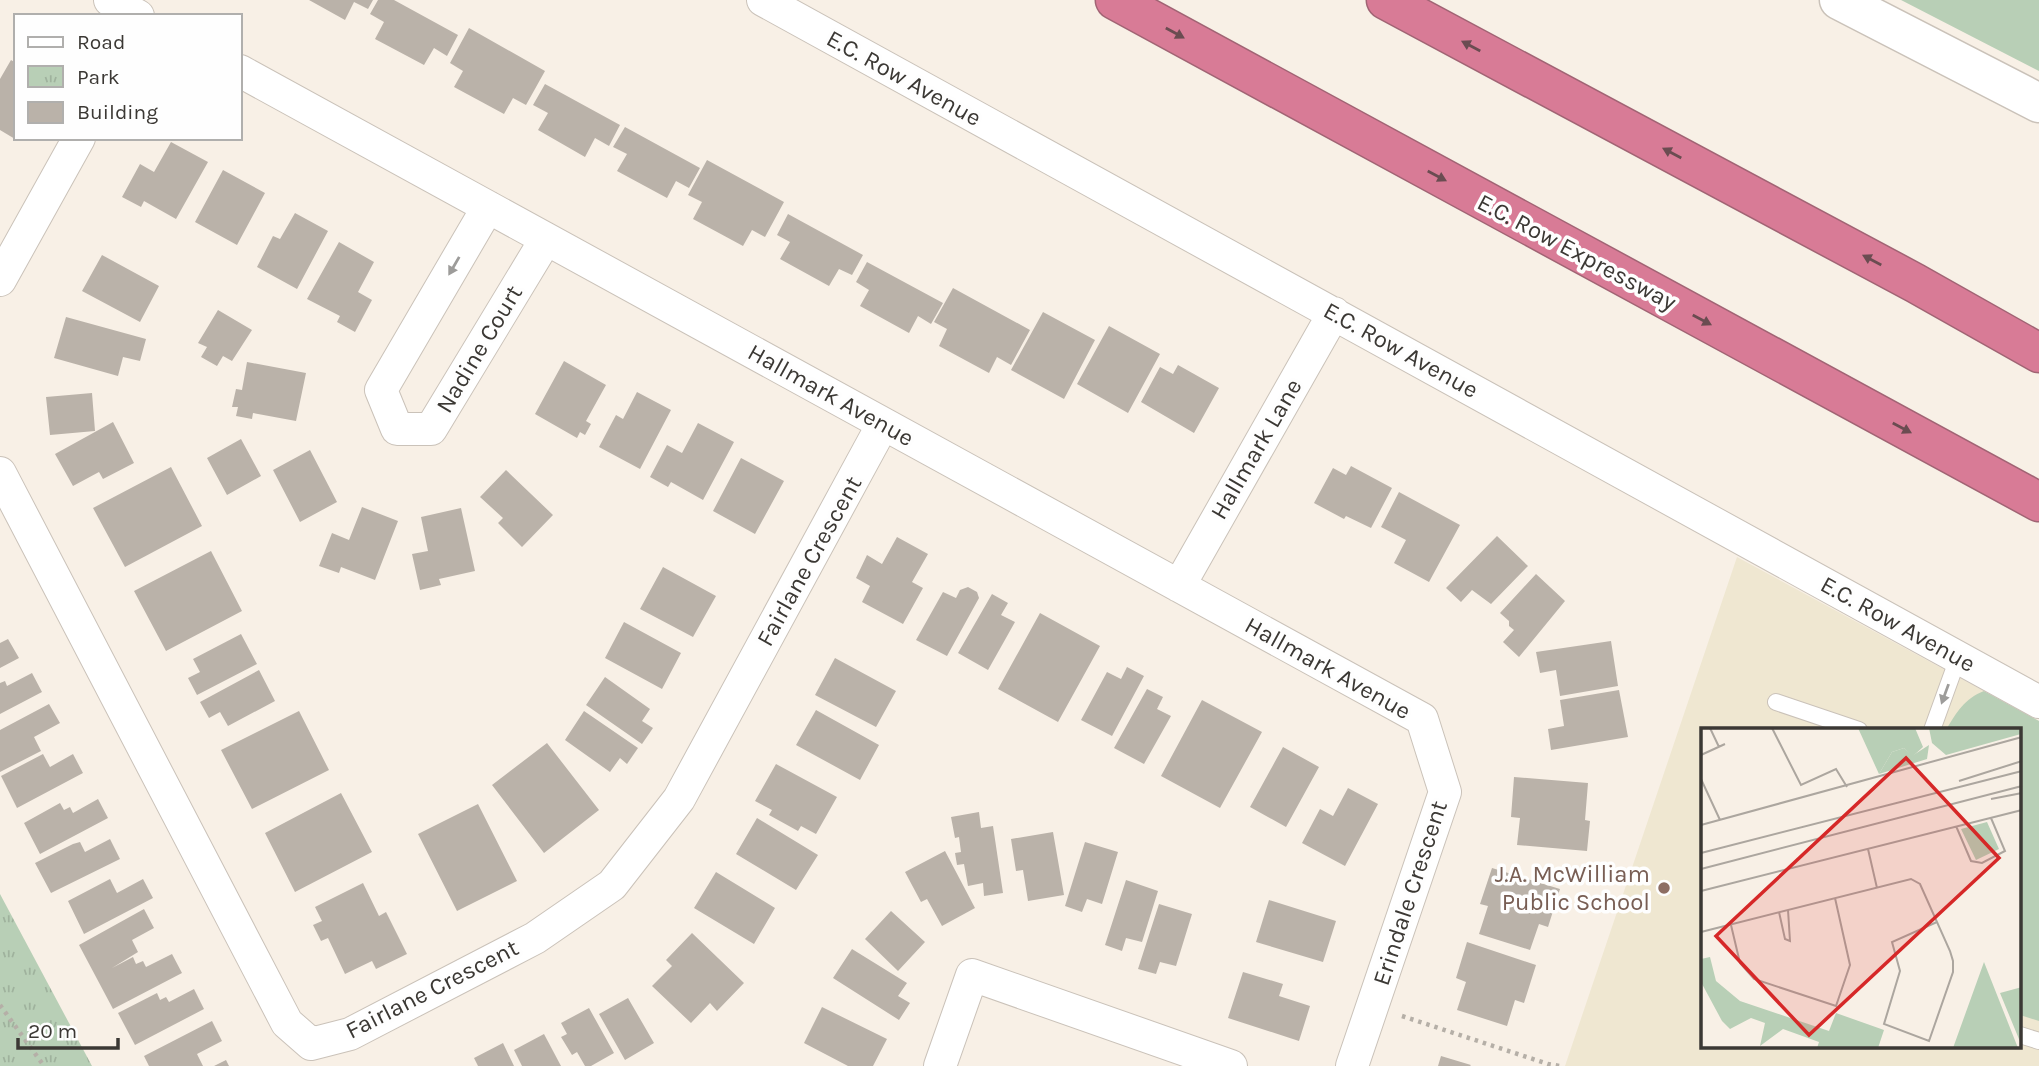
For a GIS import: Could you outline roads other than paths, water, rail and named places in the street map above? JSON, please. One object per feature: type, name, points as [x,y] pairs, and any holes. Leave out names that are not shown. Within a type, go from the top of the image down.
[{"type":"highway","name":"E.C. Row Expressway","points":[[1115,0],[2029,498]]},
{"type":"highway","points":[[1386,0],[1915,283],[2039,353]]},
{"type":"highway","points":[[1915,283],[2039,336]]},
{"type":"street","points":[[110,0],[134,14]]},
{"type":"street","name":"E.C. Row Avenue","points":[[763,0],[2039,702]]},
{"type":"street","points":[[1839,0],[2039,103]]},
{"type":"street","name":"Hallmark Avenue","points":[[242,72],[1422,719]]},
{"type":"street","points":[[0,279],[78,140]]},
{"type":"street","name":"Nadine Court","points":[[488,207],[381,390],[397,429],[431,429],[546,239]]},
{"type":"street","name":"Hallmark Lane","points":[[1178,586],[1334,313]]},
{"type":"street","name":"Fairlane Crescent","points":[[0,473],[287,1023],[311,1045],[350,1034],[535,938],[612,886],[679,799],[883,424]]},
{"type":"street","name":"Erindale Crescent","points":[[1352,1066],[1445,792],[1422,719]]},
{"type":"street","points":[[940,1066],[972,975],[1231,1066]]},
{"type":"lane","points":[[1933,728],[1958,658]]},
{"type":"lane","points":[[1776,702],[1853,728]]},
{"type":"lane","points":[[2022,1036],[2039,1041]]},
{"type":"place","name":"J.A. McWilliam Public School","points":[[1664,888]]}]
